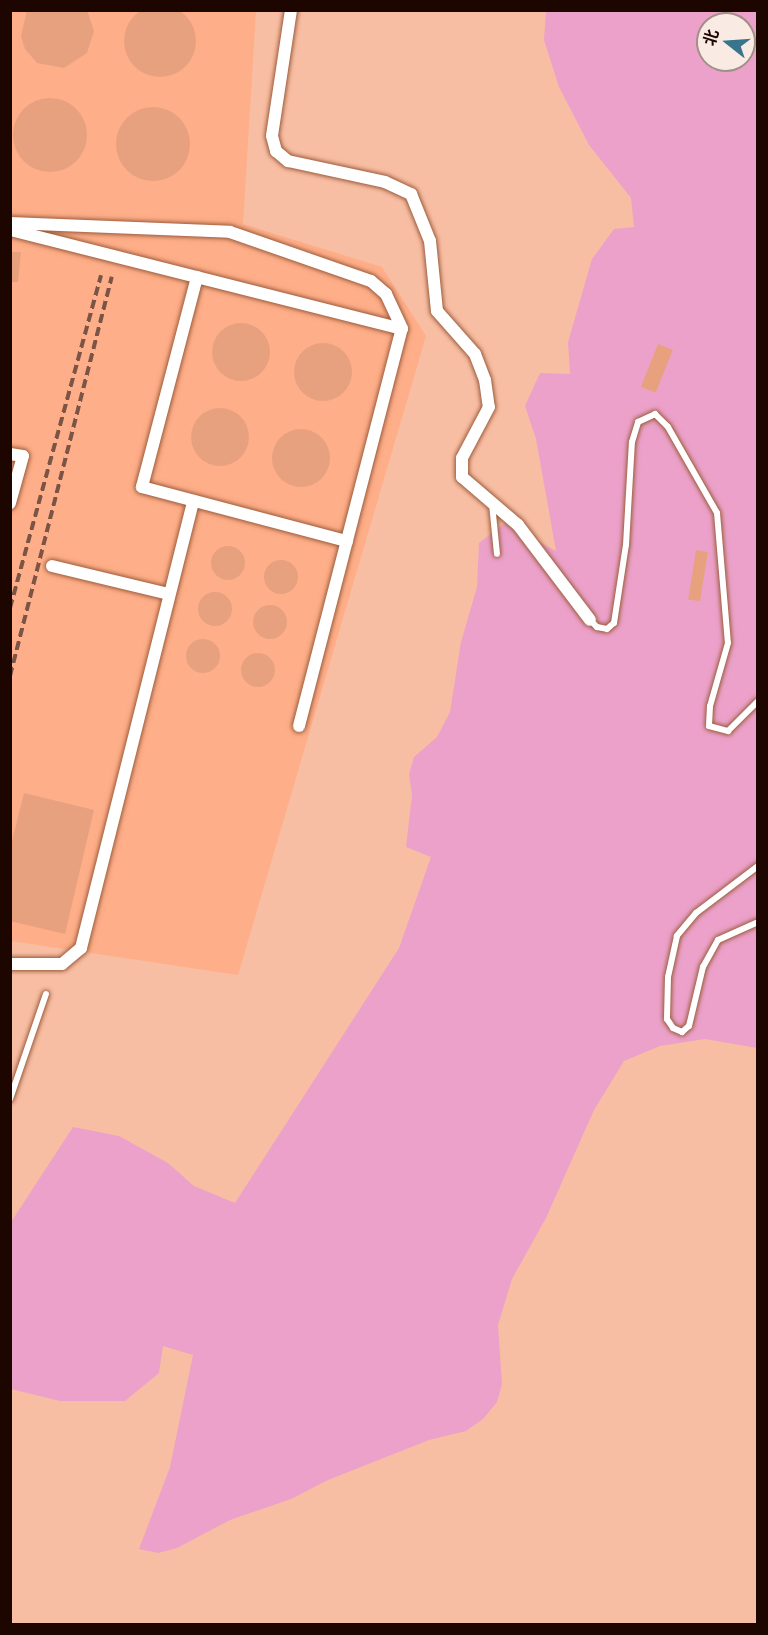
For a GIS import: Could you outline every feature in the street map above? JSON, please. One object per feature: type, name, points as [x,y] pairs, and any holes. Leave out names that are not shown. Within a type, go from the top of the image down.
[{"type":"street","points":[[291,10],[273,144],[288,161],[385,182],[411,194],[430,242],[437,311],[475,354],[485,380],[489,407],[462,458],[460,471],[466,482],[492,501],[518,525],[590,620]]},
{"type":"street","points":[[10,223],[230,232],[371,281],[386,294],[402,329],[298,726]]},
{"type":"street","points":[[10,230],[402,329]]},
{"type":"street","points":[[197,277],[142,487],[347,541]]},
{"type":"street","points":[[10,454],[23,456],[10,503]]},
{"type":"street","points":[[10,964],[62,964],[81,948],[193,501]]},
{"type":"street","points":[[52,566],[169,594]]},
{"type":"lane","points":[[590,620],[597,627],[607,629],[614,623],[626,545],[632,441],[638,422],[655,414],[669,427],[717,513],[728,643],[710,706],[709,726],[728,731],[758,701]]},
{"type":"lane","points":[[492,501],[497,554]]},
{"type":"lane","points":[[758,866],[696,913],[677,936],[668,977],[667,1019],[673,1028],[682,1032],[689,1026],[703,967],[718,940],[758,922]]},
{"type":"lane","points":[[10,1099],[45,994]]},
{"type":"shaded area","points":[[11,11],[256,11],[243,224],[382,267],[426,336],[238,975],[11,941]]},
{"type":"shaded area","points":[[546,11],[757,11],[757,1048],[705,1039],[660,1046],[624,1061],[594,1110],[546,1218],[512,1279],[498,1325],[502,1384],[497,1402],[483,1419],[466,1431],[429,1440],[328,1480],[291,1499],[230,1520],[177,1548],[158,1553],[139,1549],[170,1467],[193,1355],[163,1346],[159,1373],[125,1401],[60,1401],[11,1389],[11,1222],[73,1127],[119,1136],[168,1163],[194,1186],[235,1203],[399,948],[431,857],[406,847],[412,795],[409,774],[414,757],[437,737],[450,712],[461,642],[477,587],[479,543],[505,523],[556,551],[536,439],[525,406],[540,373],[570,374],[568,342],[592,259],[614,229],[634,227],[631,198],[589,145],[559,87],[544,40]]},
{"type":"building","points":[[160,5],[180,11],[190,21],[196,41],[190,61],[180,71],[160,77],[140,71],[130,61],[124,41],[130,21],[140,11]]},
{"type":"building","points":[[27,10],[87,10],[94,31],[87,53],[64,68],[37,63],[25,49],[21,36]]},
{"type":"building","points":[[50,98],[64,101],[76,109],[84,121],[87,135],[84,149],[76,161],[64,169],[50,172],[36,169],[24,161],[16,149],[13,135],[16,121],[24,109],[36,101]]},
{"type":"building","points":[[153,107],[167,110],[179,118],[187,130],[190,144],[187,158],[179,170],[167,178],[153,181],[139,178],[127,170],[119,158],[116,144],[119,130],[127,118],[139,110]]},
{"type":"building","points":[[10,252],[21,252],[18,282],[10,282]]},
{"type":"building","points":[[235,323],[247,323],[262,331],[270,346],[270,358],[262,373],[247,381],[235,381],[220,373],[212,358],[212,346],[220,331]]},
{"type":"building","points":[[317,343],[329,343],[344,351],[352,366],[352,378],[344,393],[329,401],[317,401],[302,393],[294,378],[294,366],[302,351]]},
{"type":"building","points":[[658,344],[673,350],[656,393],[641,387]]},
{"type":"building","points":[[214,408],[226,408],[241,416],[249,431],[249,443],[241,458],[226,466],[214,466],[199,458],[191,443],[191,431],[199,416]]},
{"type":"building","points":[[295,429],[307,429],[322,437],[330,452],[330,464],[322,479],[307,487],[295,487],[280,479],[272,464],[272,452],[280,437]]},
{"type":"building","points":[[228,546],[240,551],[245,563],[240,575],[228,580],[216,575],[211,563],[216,551]]},
{"type":"building","points":[[696,550],[708,552],[700,601],[688,599]]},
{"type":"building","points":[[281,560],[293,565],[298,577],[293,589],[281,594],[269,589],[264,577],[269,565]]},
{"type":"building","points":[[215,592],[227,597],[232,609],[227,621],[215,626],[203,621],[198,609],[203,597]]},
{"type":"building","points":[[270,605],[282,610],[287,622],[282,634],[270,639],[258,634],[253,622],[258,610]]},
{"type":"building","points":[[203,639],[215,644],[220,656],[215,668],[203,673],[191,668],[186,656],[191,644]]},
{"type":"building","points":[[258,653],[270,658],[275,670],[270,682],[258,687],[246,682],[241,670],[246,658]]},
{"type":"building","points":[[24,793],[94,810],[65,934],[10,921],[10,849]]},
{"type":"railway","points":[[10,608],[101,275]]},
{"type":"railway","points":[[10,676],[112,277]]}]
